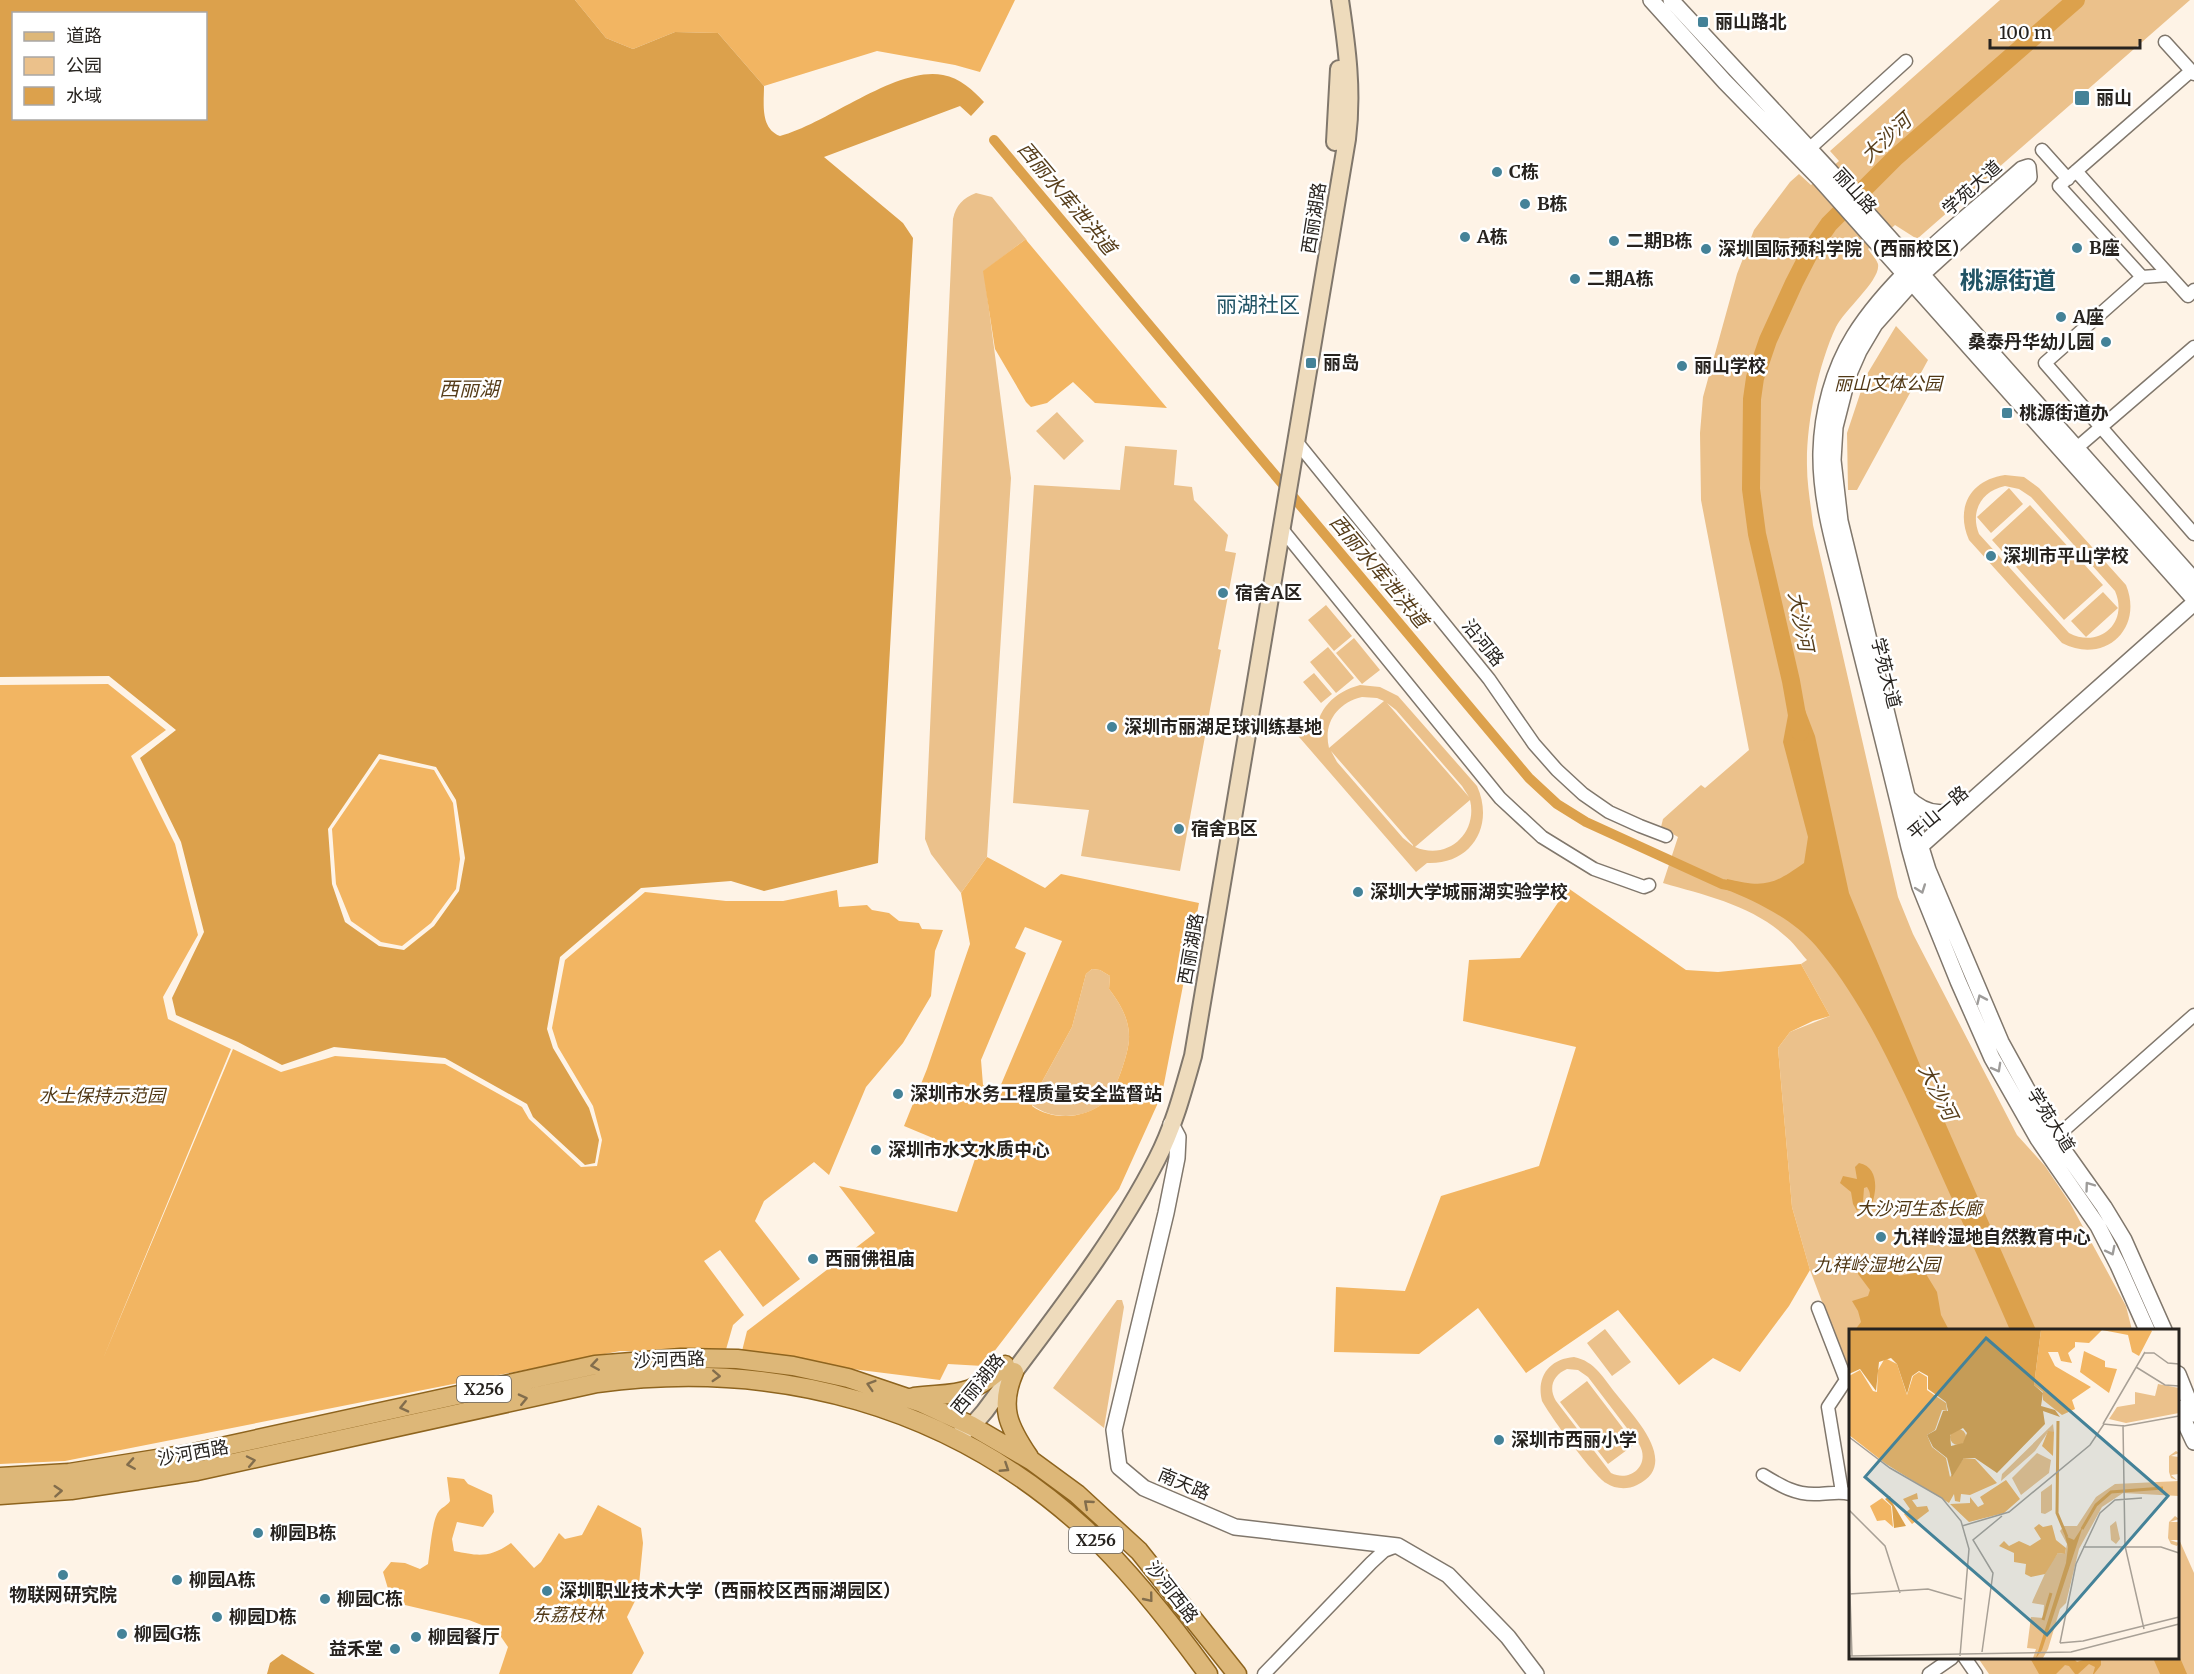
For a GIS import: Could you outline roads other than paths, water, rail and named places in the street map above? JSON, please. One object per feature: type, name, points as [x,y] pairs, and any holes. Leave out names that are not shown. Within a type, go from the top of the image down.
[{"type":"main road","name":"西丽湖路","points":[[1291,440],[1336,137],[1338,59],[1330,0]]},
{"type":"main road","name":"西丽湖路","points":[[1291,440],[1350,110],[1348,49],[1340,0]]},
{"type":"main road","points":[[1282,491],[1291,440]]},
{"type":"main road","name":"西丽湖路","points":[[1009,1368],[1095,1260],[1128,1211],[1158,1158],[1193,1056],[1281,528],[1282,491]]},
{"type":"main road","name":"西丽湖路","points":[[955,1438],[968,1424],[985,1412],[1009,1368],[1119,1206],[1147,1155],[1167,1106],[1182,1054],[1282,491]]},
{"type":"main road","name":"沙河西路","points":[[0,1477],[69,1473],[194,1454],[566,1370],[634,1360],[709,1358],[765,1362],[848,1378],[906,1397],[968,1424],[1032,1461],[1077,1494],[1139,1551],[1237,1674]]},
{"type":"main road","points":[[906,1397],[951,1395],[965,1392],[1009,1368]]},
{"type":"main road","points":[[1009,1368],[1005,1401],[1007,1415],[1012,1429],[1032,1461]]},
{"type":"main road","name":"沙河西路","points":[[0,1495],[70,1490],[197,1471],[569,1388],[654,1377],[736,1377],[817,1389],[880,1406],[915,1420],[955,1438],[1020,1478],[1084,1529],[1141,1588],[1208,1674]]},
{"type":"street","name":"丽山路","points":[[1652,0],[1725,82],[1824,174],[2071,453],[2194,601]]},
{"type":"street","name":"丽山路","points":[[1671,0],[1809,149],[1824,174]]},
{"type":"street","points":[[2142,277],[2059,186],[2192,73],[2165,42]]},
{"type":"street","points":[[1809,149],[1906,61]]},
{"type":"street","points":[[2042,150],[2072,175],[2187,296],[2194,290]]},
{"type":"street","name":"学苑大道","points":[[2147,1329],[2098,1226],[2037,1139],[1992,1058],[1920,887],[1917,852],[1906,796],[1842,530],[1833,460],[1835,427],[1840,400],[1853,364],[1875,324],[1913,274],[2029,177],[2028,167],[2022,169],[1867,318],[1849,345],[1829,394],[1824,416],[1821,463],[1824,491],[1833,540],[1917,852],[1996,1032],[2029,1095],[2055,1138],[2124,1239],[2164,1329]]},
{"type":"street","points":[[2169,275],[2142,277],[2045,363],[2194,534]]},
{"type":"street","points":[[2071,453],[2192,352]]},
{"type":"street","name":"沿河路","points":[[1291,440],[1489,679],[1534,744],[1557,770],[1583,794],[1609,812],[1666,836]]},
{"type":"street","name":"丽山路","points":[[2071,453],[2194,580]]},
{"type":"street","points":[[1281,528],[1500,798],[1542,837],[1594,869],[1644,887],[1649,885]]},
{"type":"street","name":"平山一路","points":[[1917,852],[1964,806],[2194,601]]},
{"type":"street","name":"平山一路","points":[[1917,852],[2194,615]]},
{"type":"street","points":[[1906,796],[1917,807],[1931,812],[1948,813],[1964,806]]},
{"type":"street","points":[[2055,1138],[2194,1015]]},
{"type":"street","name":"南天路","points":[[1171,1124],[1178,1137],[1177,1158],[1114,1430],[1119,1467],[1143,1488],[1235,1527],[1398,1546],[1449,1575],[1508,1636],[1536,1674]]},
{"type":"street","points":[[1763,1475],[1786,1489],[1797,1492],[1846,1493],[1828,1407],[1846,1380],[1818,1308]]},
{"type":"street","points":[[2179,1376],[2194,1414]]},
{"type":"street","points":[[2179,1410],[2194,1442]]},
{"type":"street","points":[[1264,1674],[1371,1563],[1384,1551],[1398,1546]]},
{"type":"street","points":[[1929,1674],[1951,1659]]},
{"type":"street","points":[[1966,1659],[1976,1674]]},
{"type":"water","name":"西丽湖","points":[[0,0],[575,0],[606,38],[633,49],[675,32],[718,33],[764,86],[764,115],[769,127],[780,136],[799,130],[883,87],[924,75],[943,75],[955,79],[971,89],[984,102],[971,116],[960,106],[824,157],[903,223],[913,238],[878,863],[764,891],[731,881],[641,888],[560,957],[547,1029],[553,1048],[589,1108],[599,1140],[595,1163],[585,1165],[533,1117],[527,1104],[445,1058],[334,1047],[282,1065],[238,1042],[176,1015],[172,998],[204,932],[181,842],[140,758],[176,730],[109,676],[0,677]],"holes":[[[379,754],[436,767],[456,800],[465,858],[459,891],[434,926],[404,950],[379,946],[345,922],[332,884],[328,829]]]},
{"type":"water","points":[[1800,706],[1805,710],[1815,736],[1849,893],[1922,1070],[2036,1329],[2010,1329],[1896,1077],[1847,987],[1807,936],[1762,906],[1725,889],[1727,879],[1768,883],[1804,863],[1808,837],[1783,742],[1789,710]]},
{"type":"water","points":[[1859,1163],[1871,1170],[1874,1175],[1875,1189],[1870,1209],[1867,1203],[1870,1197],[1869,1191],[1867,1187],[1864,1188],[1863,1202],[1865,1204],[1857,1211],[1851,1192],[1840,1183],[1843,1176],[1857,1179],[1855,1167]]},
{"type":"water","points":[[1924,1257],[1929,1263],[1926,1274],[1937,1292],[1941,1315],[1948,1329],[1856,1329],[1861,1322],[1852,1301],[1868,1296],[1870,1290],[1858,1274],[1858,1270],[1888,1261],[1899,1276],[1909,1274]]},
{"type":"water","points":[[282,1654],[315,1674],[267,1674],[270,1663]]},
{"type":"water","points":[[2179,1655],[2187,1674],[2160,1674],[2153,1659],[2179,1659]]},
{"type":"water","points":[[2031,1659],[2074,1659],[2077,1662],[2084,1659],[2101,1659],[2101,1665],[2094,1674],[2095,1667],[2089,1664],[2078,1674],[2065,1665],[2056,1674],[2039,1674]]},
{"type":"waterway","name":"大沙河","points":[[1800,732],[1791,681],[1757,534],[1751,489],[1752,399],[1755,378],[1768,340],[1811,250],[1829,224],[1896,157],[2076,0]]},
{"type":"waterway","name":"西丽水库泄洪道","points":[[994,140],[1529,778],[1557,804],[1586,822],[1722,884],[1738,887]]},
{"type":"place","name":"丽山路北","points":[[1703,22]]},
{"type":"place","name":"丽山","points":[[2082,98]]},
{"type":"place","name":"C栋","points":[[1497,172]]},
{"type":"place","name":"B栋","points":[[1525,204]]},
{"type":"place","name":"A栋","points":[[1465,237]]},
{"type":"place","name":"二期B栋","points":[[1614,241]]},
{"type":"place","name":"B座","points":[[2077,248]]},
{"type":"place","name":"深圳国际预科学院（西丽校区）","points":[[1706,249]]},
{"type":"place","name":"二期A栋","points":[[1575,279]]},
{"type":"place","name":"A座","points":[[2061,317]]},
{"type":"place","name":"桑泰丹华幼儿园","points":[[2106,342]]},
{"type":"place","name":"丽岛","points":[[1311,363]]},
{"type":"place","name":"丽山学校","points":[[1682,366]]},
{"type":"place","name":"桃源街道办","points":[[2007,413]]},
{"type":"place","name":"深圳市平山学校","points":[[1991,556]]},
{"type":"place","name":"宿舍A区","points":[[1223,593]]},
{"type":"place","name":"深圳市丽湖足球训练基地","points":[[1112,727]]},
{"type":"place","name":"宿舍B区","points":[[1179,829]]},
{"type":"place","name":"深圳大学城丽湖实验学校","points":[[1358,892]]},
{"type":"place","name":"深圳市水务工程质量安全监督站","points":[[898,1094]]},
{"type":"place","name":"深圳市水文水质中心","points":[[876,1150]]},
{"type":"place","name":"九祥岭湿地自然教育中心","points":[[1881,1237]]},
{"type":"place","name":"西丽佛祖庙","points":[[813,1259]]},
{"type":"place","name":"深圳市西丽小学","points":[[1499,1440]]},
{"type":"place","name":"柳园B栋","points":[[258,1533]]},
{"type":"place","name":"物联网研究院","points":[[63,1575]]},
{"type":"place","name":"柳园A栋","points":[[177,1580]]},
{"type":"place","name":"深圳职业技术大学（西丽校区西丽湖园区）","points":[[547,1591]]},
{"type":"place","name":"柳园C栋","points":[[325,1599]]},
{"type":"place","name":"柳园D栋","points":[[217,1617]]},
{"type":"place","name":"柳园G栋","points":[[122,1634]]},
{"type":"place","name":"柳园餐厅","points":[[416,1637]]},
{"type":"place","name":"益禾堂","points":[[395,1649]]},
{"type":"district","name":"桃源街道","points":[[2008,281]]},
{"type":"district","name":"丽湖社区","points":[[1258,305]]},
{"type":"park label","name":"丽山文体公园","points":[[1888,384]]},
{"type":"park label","name":"水土保持示范园","points":[[102,1096]]},
{"type":"park label","name":"大沙河生态长廊","points":[[1919,1209]]},
{"type":"park label","name":"九祥岭湿地公园","points":[[1877,1265]]},
{"type":"park label","name":"东荔枝林","points":[[568,1615]]}]
